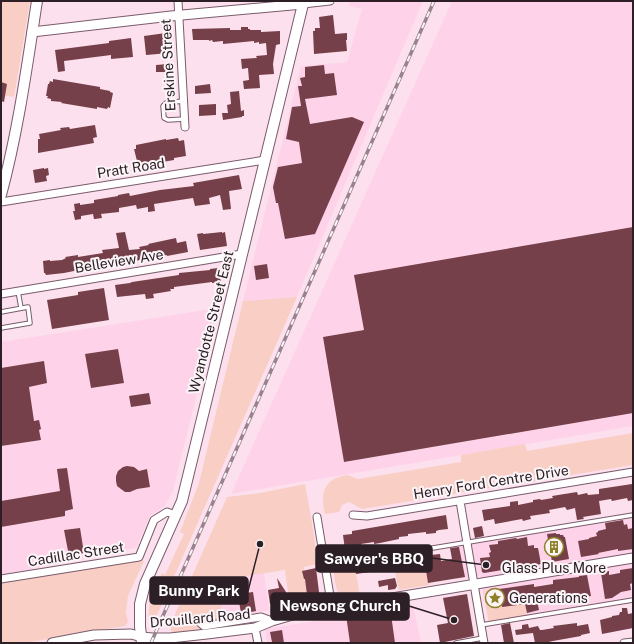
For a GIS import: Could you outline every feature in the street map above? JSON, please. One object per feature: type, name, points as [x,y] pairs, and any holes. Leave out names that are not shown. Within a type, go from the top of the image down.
[{"type":"main road","points":[[1,195],[10,164],[37,1]]},
{"type":"main road","name":"Wyandotte Street East","points":[[142,640],[140,604],[145,584],[182,501],[304,2]]},
{"type":"street","name":"Erskine Street","points":[[178,1],[185,128]]},
{"type":"street","points":[[32,32],[178,15],[245,5],[330,1]]},
{"type":"street","name":"Pratt Road","points":[[1,202],[265,160]]},
{"type":"street","name":"Belleview Ave","points":[[1,294],[242,254]]},
{"type":"street","name":"Henry Ford Centre Drive","points":[[353,515],[367,516],[633,472]]},
{"type":"street","points":[[460,501],[484,641]]},
{"type":"street","name":"Cadillac Street","points":[[1,579],[139,557],[154,520],[167,512],[176,515]]},
{"type":"street","points":[[317,517],[332,608]]},
{"type":"street","name":"Drouillard Road","points":[[52,643],[94,635],[131,634],[142,640],[255,628],[296,614],[633,558]]},
{"type":"street","points":[[196,619],[204,626],[261,617],[272,621]]},
{"type":"street","points":[[255,628],[258,643]]},
{"type":"street","points":[[624,643],[633,642]]},
{"type":"lane","points":[[183,100],[166,103],[163,106],[164,118],[168,120],[185,119]]},
{"type":"lane","points":[[18,291],[21,308]]},
{"type":"lane","points":[[1,312],[28,307],[30,323],[1,328]]},
{"type":"lane","points":[[325,566],[333,568],[354,561],[633,515]]},
{"type":"lane","points":[[481,625],[633,600]]},
{"type":"lane","points":[[456,643],[484,641]]},
{"type":"shaded area","points":[[1,1],[30,1],[14,97],[1,95]]},
{"type":"shaded area","points":[[350,1],[423,1],[297,297],[243,301],[301,66],[347,62],[362,9],[349,6]]},
{"type":"shaded area","points":[[452,1],[633,1],[633,426],[231,494]]},
{"type":"shaded area","points":[[297,297],[151,629],[149,621],[149,607],[162,573],[165,575],[184,534],[180,532],[199,483],[243,301]]},
{"type":"shaded area","points":[[218,308],[173,491],[165,506],[150,516],[136,548],[1,575],[1,342]]},
{"type":"shaded area","points":[[633,433],[633,465],[362,509],[349,502],[342,505],[339,512],[325,514],[323,496],[325,488],[331,481],[343,476],[347,475],[358,479],[461,462],[461,455],[525,444],[527,451]]},
{"type":"shaded area","points":[[305,484],[318,564],[304,567],[308,605],[290,608],[285,570],[219,580],[223,626],[172,633],[170,626],[227,497],[260,493]]},
{"type":"shaded area","points":[[633,514],[633,601],[527,617],[502,605],[499,589],[483,591],[480,576],[457,579],[451,545]]},
{"type":"shaded area","points":[[421,550],[423,565],[425,564],[429,585],[399,590],[391,555]]},
{"type":"shaded area","points":[[139,557],[144,561],[128,596],[126,612],[128,622],[125,626],[24,643],[1,643],[2,579]]},
{"type":"shaded area","points":[[354,561],[360,597],[345,599],[339,594],[337,589],[333,565]]},
{"type":"shaded area","points":[[264,573],[269,610],[223,619],[219,580]]},
{"type":"shaded area","points":[[499,588],[502,605],[525,601],[527,617],[489,624],[483,591]]},
{"type":"shaded area","points":[[413,605],[421,643],[267,643],[265,629]]},
{"type":"building","points":[[333,15],[335,34],[347,33],[347,51],[314,54],[313,31],[315,31],[315,28],[320,28],[319,17]]},
{"type":"building","points":[[241,27],[248,27],[250,30],[261,30],[261,32],[280,31],[280,44],[276,45],[273,64],[274,74],[259,75],[260,88],[244,89],[243,81],[249,80],[248,68],[242,69],[241,59],[257,58],[256,56],[267,55],[266,43],[259,44],[259,42],[254,43],[254,41],[223,44],[223,41],[213,42],[212,40],[193,40],[192,29],[230,28],[230,30],[241,30]]},
{"type":"building","points":[[166,33],[169,53],[146,55],[144,36]]},
{"type":"building","points":[[131,38],[133,57],[111,59],[111,55],[64,61],[65,71],[58,72],[55,50],[109,43],[109,41]]},
{"type":"building","points":[[168,64],[168,72],[156,72],[156,65]]},
{"type":"building","points":[[324,65],[325,74],[334,73],[337,95],[305,99],[310,124],[352,117],[364,122],[315,234],[285,239],[278,203],[276,203],[273,187],[278,167],[302,163],[299,142],[286,139],[292,107],[301,106],[298,86],[302,86],[300,78],[305,77],[305,67]]},
{"type":"building","points":[[53,79],[100,87],[100,89],[110,91],[113,93],[110,108],[108,107],[107,109],[97,107],[97,109],[51,101],[51,99],[47,98],[48,96],[46,96],[48,84],[50,81],[53,82]]},
{"type":"building","points":[[1,82],[7,84],[4,102],[1,101]]},
{"type":"building","points":[[210,84],[211,93],[195,94],[195,86]]},
{"type":"building","points":[[239,91],[241,111],[244,110],[244,116],[223,120],[222,113],[228,113],[227,105],[231,104],[230,92]]},
{"type":"building","points":[[216,104],[216,115],[199,116],[199,105]]},
{"type":"building","points":[[95,125],[97,137],[93,138],[94,143],[38,153],[38,139],[40,139],[39,134],[61,130],[60,128],[69,127],[70,129]]},
{"type":"building","points":[[178,138],[179,141],[184,140],[186,156],[174,158],[174,160],[151,164],[151,162],[139,164],[139,161],[137,161],[134,149],[136,149],[136,145]]},
{"type":"building","points":[[48,168],[49,175],[46,176],[47,181],[35,183],[33,170]]},
{"type":"building","points":[[239,175],[242,189],[229,191],[231,209],[223,210],[220,195],[209,198],[210,204],[195,206],[193,198],[154,204],[155,211],[148,212],[148,207],[137,209],[136,205],[119,208],[119,212],[101,214],[102,218],[94,219],[93,214],[81,216],[81,219],[75,220],[73,211],[75,211],[74,204],[80,203],[80,205],[94,203],[94,200],[129,193],[130,196],[160,190],[194,186],[193,183]]},
{"type":"building","points":[[633,227],[633,413],[344,462],[323,337],[364,330],[354,275]]},
{"type":"building","points":[[125,232],[129,250],[140,249],[139,247],[149,245],[148,244],[176,238],[177,243],[186,241],[188,252],[167,256],[161,255],[140,258],[140,260],[121,264],[64,273],[46,275],[44,273],[43,261],[62,260],[66,258],[65,257],[78,255],[78,257],[103,253],[102,250],[119,248],[116,233]]},
{"type":"building","points":[[225,232],[227,246],[200,250],[197,234]]},
{"type":"building","points":[[267,264],[269,278],[256,280],[254,266]]},
{"type":"building","points":[[218,268],[221,282],[174,287],[174,289],[170,289],[171,291],[153,294],[154,298],[146,299],[145,294],[117,297],[115,285],[179,275],[179,273]]},
{"type":"building","points":[[104,288],[109,320],[52,329],[47,300],[78,295],[78,292]]},
{"type":"building","points":[[118,349],[124,383],[91,388],[85,354]]},
{"type":"building","points":[[44,361],[47,383],[29,387],[34,421],[39,420],[41,440],[1,446],[1,368]]},
{"type":"building","points":[[149,393],[151,404],[131,407],[129,396]]},
{"type":"building","points":[[127,466],[134,467],[139,471],[147,469],[150,487],[125,492],[117,486],[116,476],[118,471]]},
{"type":"building","points":[[67,468],[73,509],[65,511],[65,516],[1,527],[1,501],[60,491],[57,469]]},
{"type":"building","points":[[632,484],[633,500],[628,501],[627,498],[612,501],[611,499],[599,501],[601,514],[583,517],[584,519],[577,520],[575,508],[567,510],[565,507],[549,510],[550,513],[530,516],[531,519],[523,521],[522,519],[495,524],[494,519],[484,521],[482,510],[510,506],[510,502],[518,501],[518,505],[533,502],[533,500],[553,498],[552,496],[577,492],[578,495],[587,493],[588,495],[599,494],[599,489]]},
{"type":"building","points":[[446,515],[448,529],[436,531],[436,533],[426,534],[426,532],[408,534],[408,536],[399,537],[399,539],[374,544],[374,542],[361,544],[362,549],[356,550],[356,548],[345,550],[343,535],[352,534],[352,531]]},
{"type":"building","points":[[623,520],[624,525],[627,524],[628,529],[633,528],[633,549],[618,551],[618,549],[581,557],[578,541],[597,536],[596,533],[598,531],[606,529],[605,523]]},
{"type":"building","points":[[482,526],[484,536],[475,538],[473,528]]},
{"type":"building","points":[[80,528],[84,553],[69,556],[64,530]]},
{"type":"building","points":[[556,533],[565,537],[569,559],[552,562],[547,534]]},
{"type":"building","points":[[527,537],[528,546],[534,545],[534,548],[538,548],[541,564],[484,573],[482,572],[480,558],[490,557],[489,553],[491,552],[489,545],[498,544],[498,541]]},
{"type":"building","points":[[459,547],[465,577],[428,583],[425,564],[423,565],[422,558],[440,554],[441,561],[452,559],[450,548]]},
{"type":"building","points":[[368,562],[370,572],[356,574],[354,564]]},
{"type":"building","points":[[316,568],[320,600],[308,603],[305,579],[302,571]]},
{"type":"building","points":[[633,568],[633,583],[630,584],[631,590],[621,592],[612,598],[605,599],[601,573],[609,571],[609,575],[620,573],[620,570]]},
{"type":"building","points":[[587,575],[591,596],[573,599],[574,601],[566,602],[565,597],[537,600],[539,610],[527,613],[525,604],[502,607],[499,589],[534,584],[534,587],[553,584],[553,580]]},
{"type":"building","points":[[277,578],[286,592],[288,602],[270,604],[268,590],[279,588]]},
{"type":"building","points":[[395,578],[397,586],[395,589],[388,590],[388,585],[379,587],[378,581]]},
{"type":"building","points":[[253,592],[256,611],[241,614],[238,594]]},
{"type":"building","points":[[467,594],[474,636],[440,643],[437,625],[448,623],[443,598]]},
{"type":"building","points":[[390,607],[395,643],[350,643],[346,615]]},
{"type":"building","points":[[622,608],[627,608],[628,614],[633,613],[633,628],[602,634],[600,620],[619,615],[620,612],[622,612]]},
{"type":"building","points":[[510,623],[514,643],[504,643],[501,625]]},
{"type":"building","points":[[577,623],[577,626],[588,624],[590,633],[544,643],[535,643],[533,633],[516,635],[515,630],[522,629],[522,625],[528,624],[529,628],[538,626],[540,630],[542,630],[554,628],[553,626]]},
{"type":"building","points":[[282,630],[284,643],[272,642],[270,632]]},
{"type":"railway","points":[[151,643],[434,1]]},
{"type":"place","name":"Bunny Park","points":[[260,544]]},
{"type":"place","name":"Glass Plus More","points":[[554,547]]},
{"type":"place","name":"Sawyer's BBQ","points":[[486,565]]},
{"type":"place","name":"Generations","points":[[495,598]]},
{"type":"place","name":"Newsong Church","points":[[454,620]]}]
